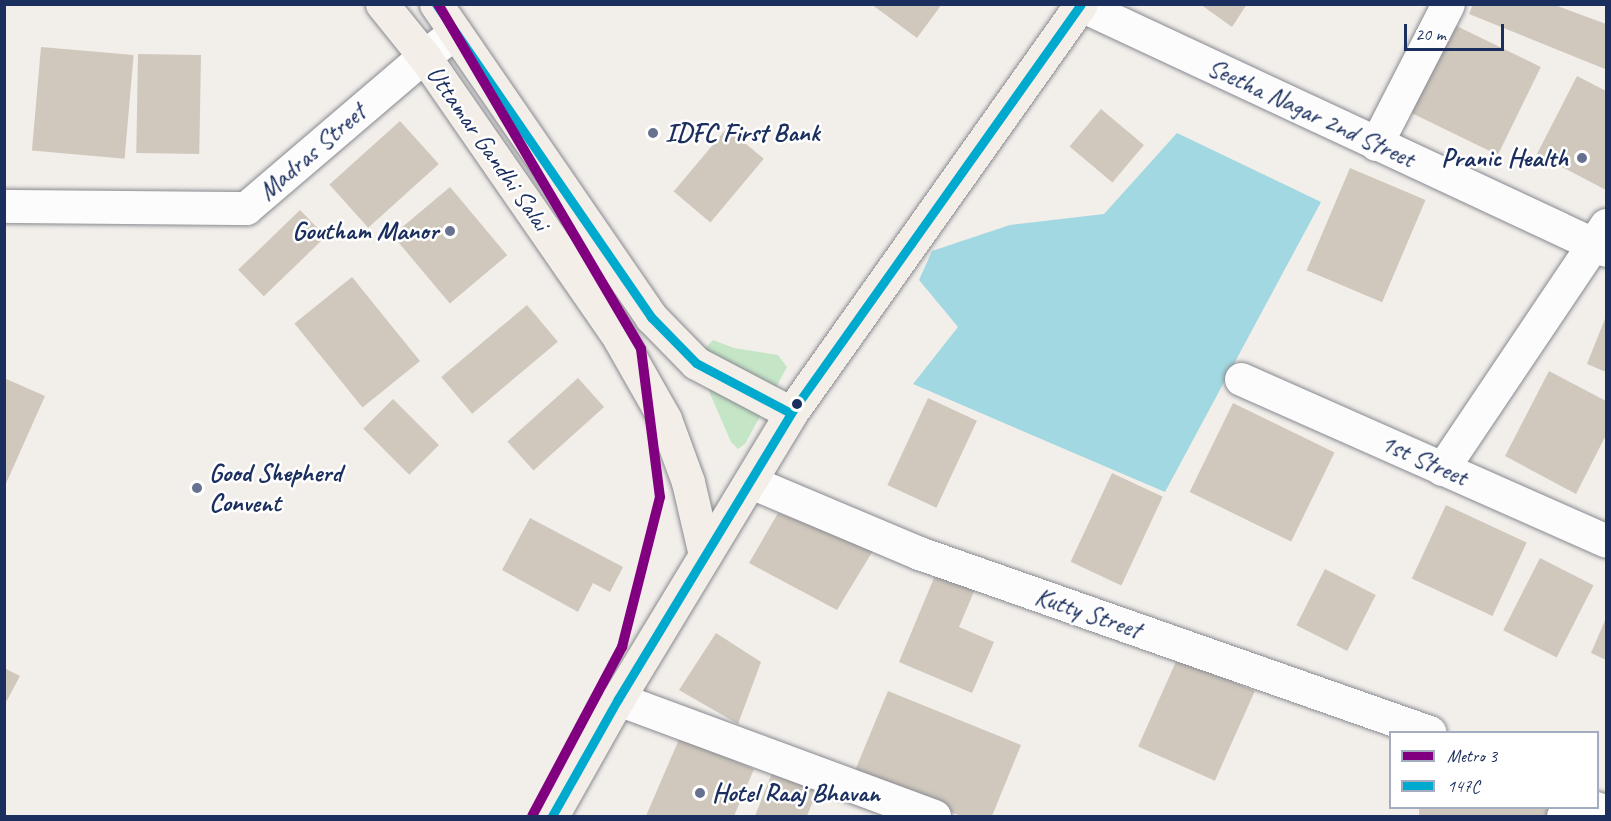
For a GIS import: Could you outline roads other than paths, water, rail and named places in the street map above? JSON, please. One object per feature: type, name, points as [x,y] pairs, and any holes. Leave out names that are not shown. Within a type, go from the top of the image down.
[{"type":"main road","name":"Uttamar Gandhi Salai","points":[[382,4],[424,56],[619,338],[665,419],[688,482],[705,555]]},
{"type":"main road","name":"Uttamar Gandhi Salai","points":[[436,4],[651,317],[696,363],[791,413]]},
{"type":"main road","points":[[552,816],[618,699],[791,413],[1081,5]]},
{"type":"street","points":[[1376,144],[1448,4]]},
{"type":"street","name":"Seetha Nagar 2nd Street","points":[[1081,5],[1376,144],[1602,240]]},
{"type":"street","name":"Madras Street","points":[[4,206],[246,208],[454,33]]},
{"type":"street","points":[[1442,469],[1602,240]]},
{"type":"street","name":"1st Street","points":[[1241,379],[1606,542]]},
{"type":"street","name":"Kutty Street","points":[[751,482],[919,553],[1426,731]]},
{"type":"street","points":[[618,699],[934,816]]},
{"type":"water","points":[[1177,133],[1321,202],[1165,492],[913,384],[958,327],[919,280],[932,251],[1010,225],[1104,214]]},
{"type":"metro line","name":"3","points":[[438,4],[641,349],[660,497],[622,647],[532,816]]},
{"type":"place","name":"IDFC First Bank","points":[[653,133]]},
{"type":"place","name":"Pranic Health","points":[[1582,158]]},
{"type":"place","name":"Goutham Manor","points":[[450,231]]},
{"type":"place","name":"Good Shepherd Convent","points":[[197,488]]},
{"type":"place","name":"Hotel Raaj Bhavan","points":[[700,793]]}]
